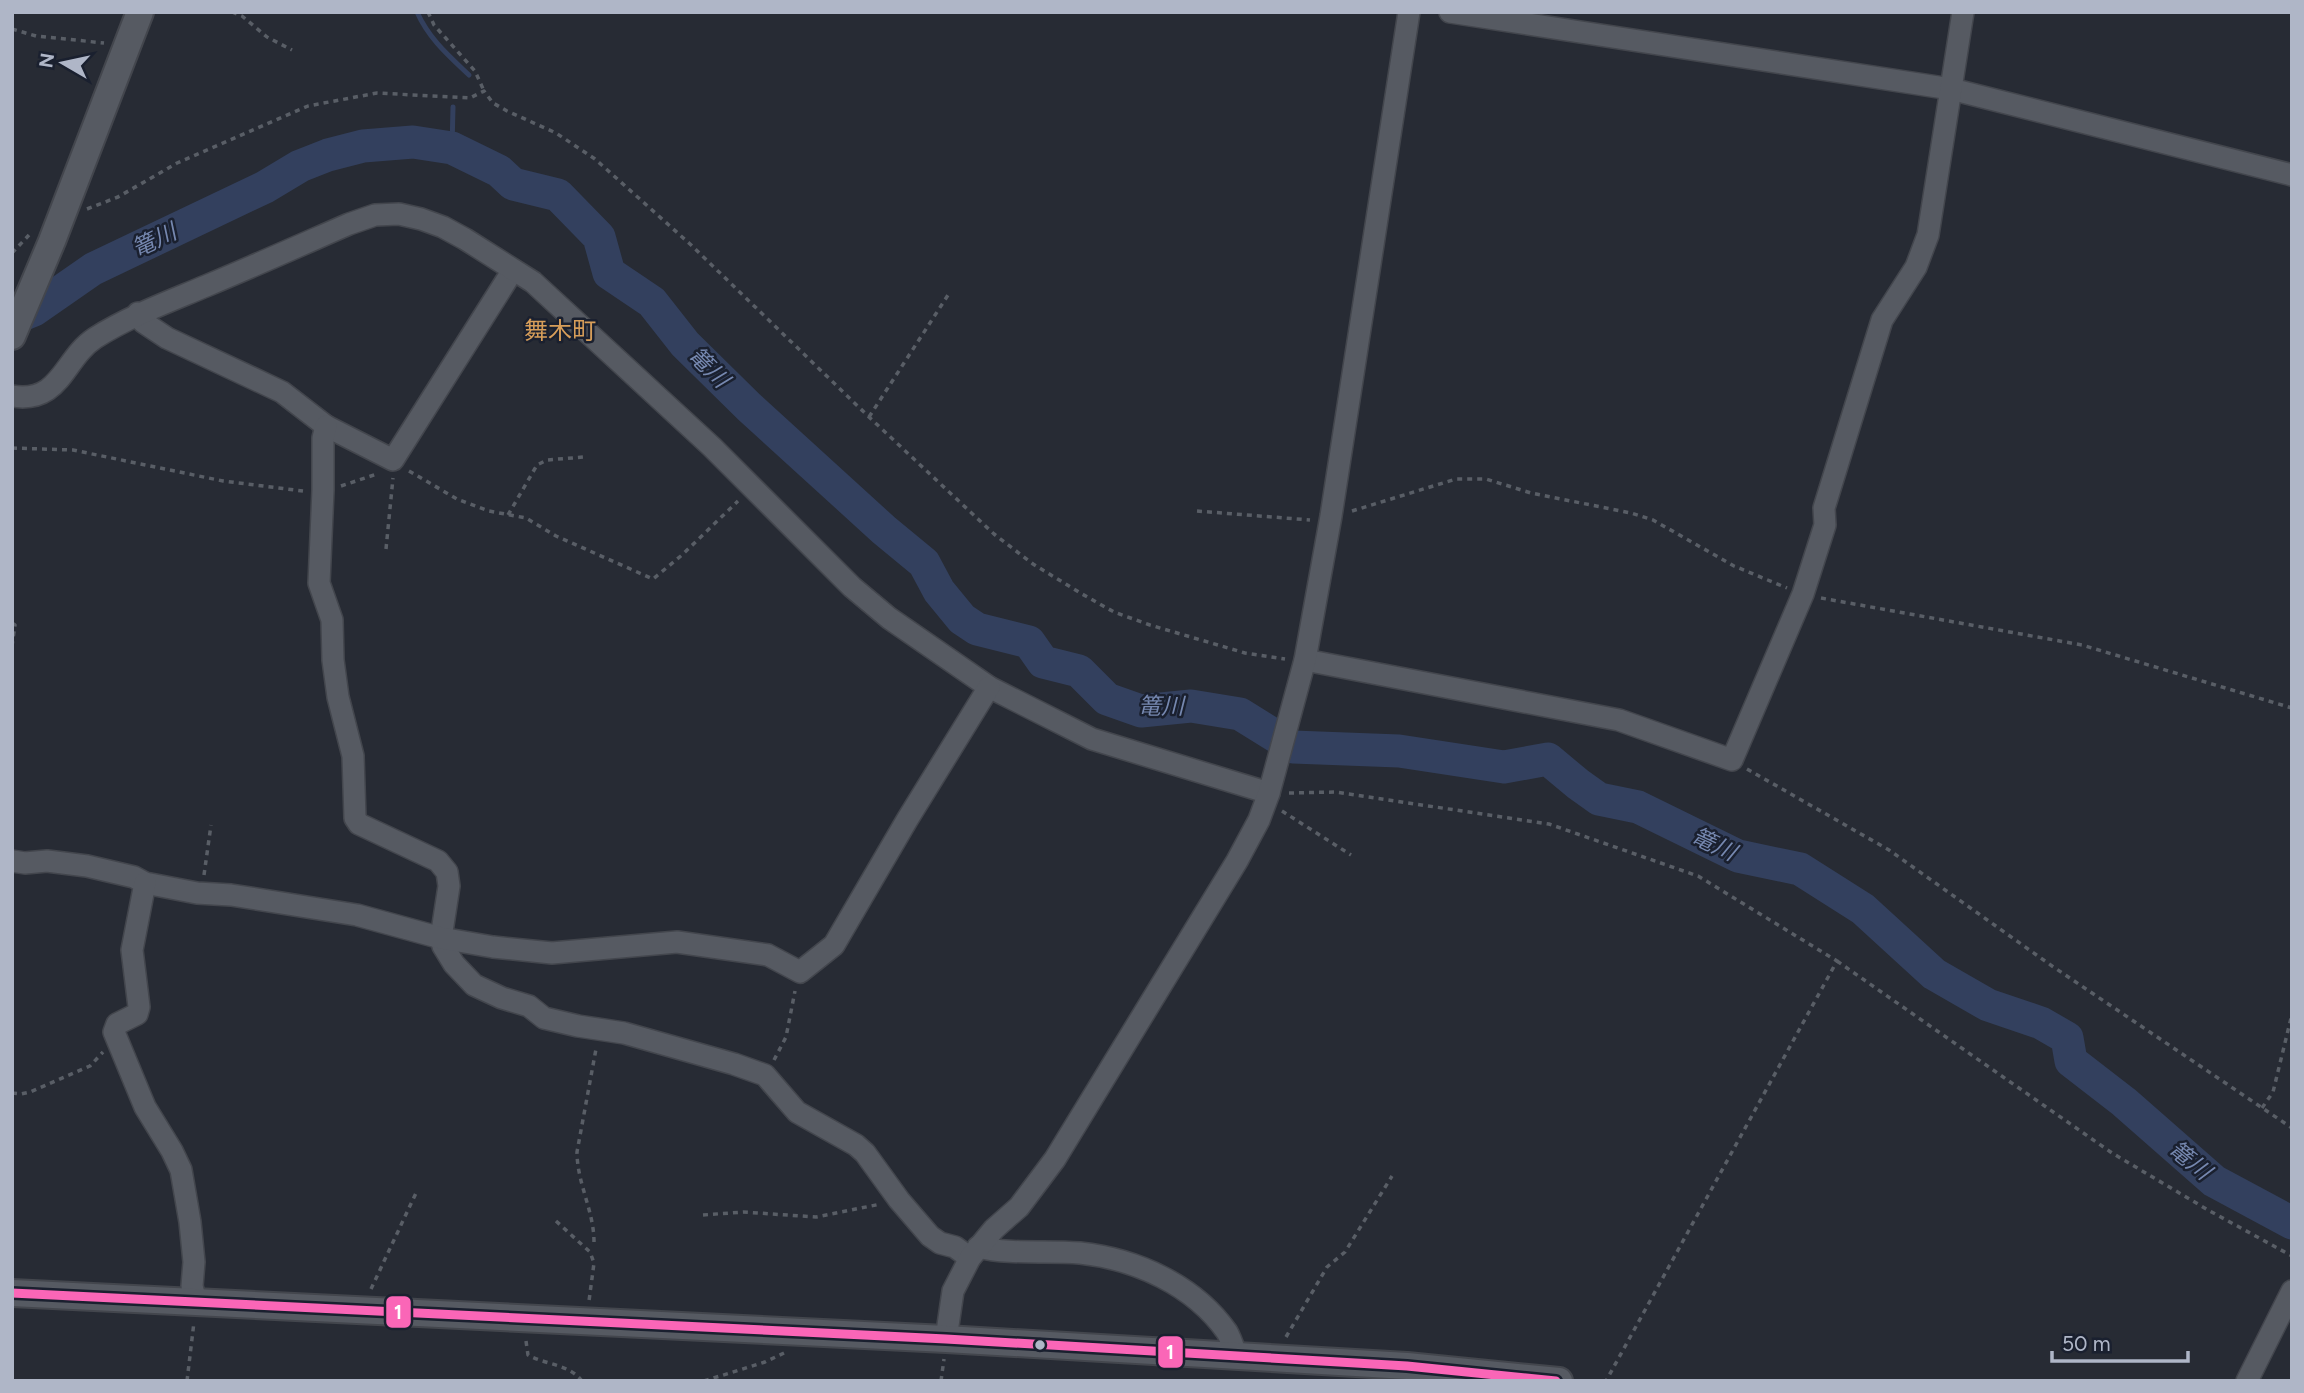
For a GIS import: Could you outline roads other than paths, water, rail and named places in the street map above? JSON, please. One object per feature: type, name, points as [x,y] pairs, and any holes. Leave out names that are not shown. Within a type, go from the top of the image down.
[{"type":"street","points":[[12,336],[52,241],[140,12]]},
{"type":"street","points":[[946,1339],[953,1291],[974,1253],[994,1229],[1019,1207],[1055,1159],[1237,861],[1267,799],[1303,665],[1331,519],[1409,12]]},
{"type":"street","points":[[1450,12],[1951,89],[2292,175]]},
{"type":"street","points":[[1303,665],[1619,720],[1732,760],[1802,594],[1825,525],[1824,508],[1882,320],[1916,267],[1928,235],[1963,12]]},
{"type":"street","points":[[12,396],[34,396],[46,391],[60,379],[91,341],[138,313],[375,215],[398,214],[421,219],[443,227],[533,282],[712,447],[845,579],[889,618],[989,687],[1092,739],[1267,799]]},
{"type":"street","points":[[138,313],[143,322],[167,338],[282,392],[326,426],[394,462],[513,270]]},
{"type":"street","points":[[326,426],[323,438],[319,583],[332,620],[333,660],[338,697],[353,756],[355,818],[359,824],[438,861],[447,872],[449,886],[441,938],[443,947],[454,964],[474,985],[502,999],[529,1006],[544,1017],[624,1033],[734,1063],[765,1075],[797,1111],[865,1153],[899,1200],[930,1236],[940,1243],[974,1253],[1079,1253],[1113,1259],[1158,1275],[1181,1287],[1207,1308],[1228,1334],[1237,1357]]},
{"type":"street","points":[[12,861],[47,861],[87,866],[134,877],[145,883],[201,894],[231,895],[357,915],[441,938],[493,947],[552,953],[677,942],[768,955],[800,972],[834,944],[989,687]]},
{"type":"street","points":[[145,883],[132,950],[139,1007],[137,1014],[117,1024],[114,1031],[145,1107],[181,1170],[190,1222],[194,1262],[192,1286],[196,1303]]},
{"type":"street","points":[[2247,1381],[2292,1291]]},
{"type":"street","points":[[12,1293],[946,1339],[1407,1366],[1559,1381]]},
{"type":"waterway","points":[[417,12],[433,39],[469,75]]},
{"type":"waterway","points":[[452,148],[453,107]]},
{"type":"waterway","name":"篭川","points":[[12,319],[34,310],[93,269],[265,187],[300,166],[328,155],[363,146],[413,142],[452,148],[499,171],[513,184],[558,195],[599,237],[609,273],[652,302],[685,344],[749,407],[924,563],[939,591],[962,619],[977,629],[1029,642],[1043,662],[1079,671],[1107,699],[1141,711],[1191,706],[1240,714],[1293,747],[1399,751],[1504,767],[1548,759],[1599,799],[1638,807],[1738,856],[1800,869],[1863,909],[1934,974],[1988,1005],[2041,1023],[2067,1038],[2071,1061],[2124,1102],[2214,1181],[2292,1223]]},
{"type":"district","name":"舞木町","points":[[560,330]]}]
